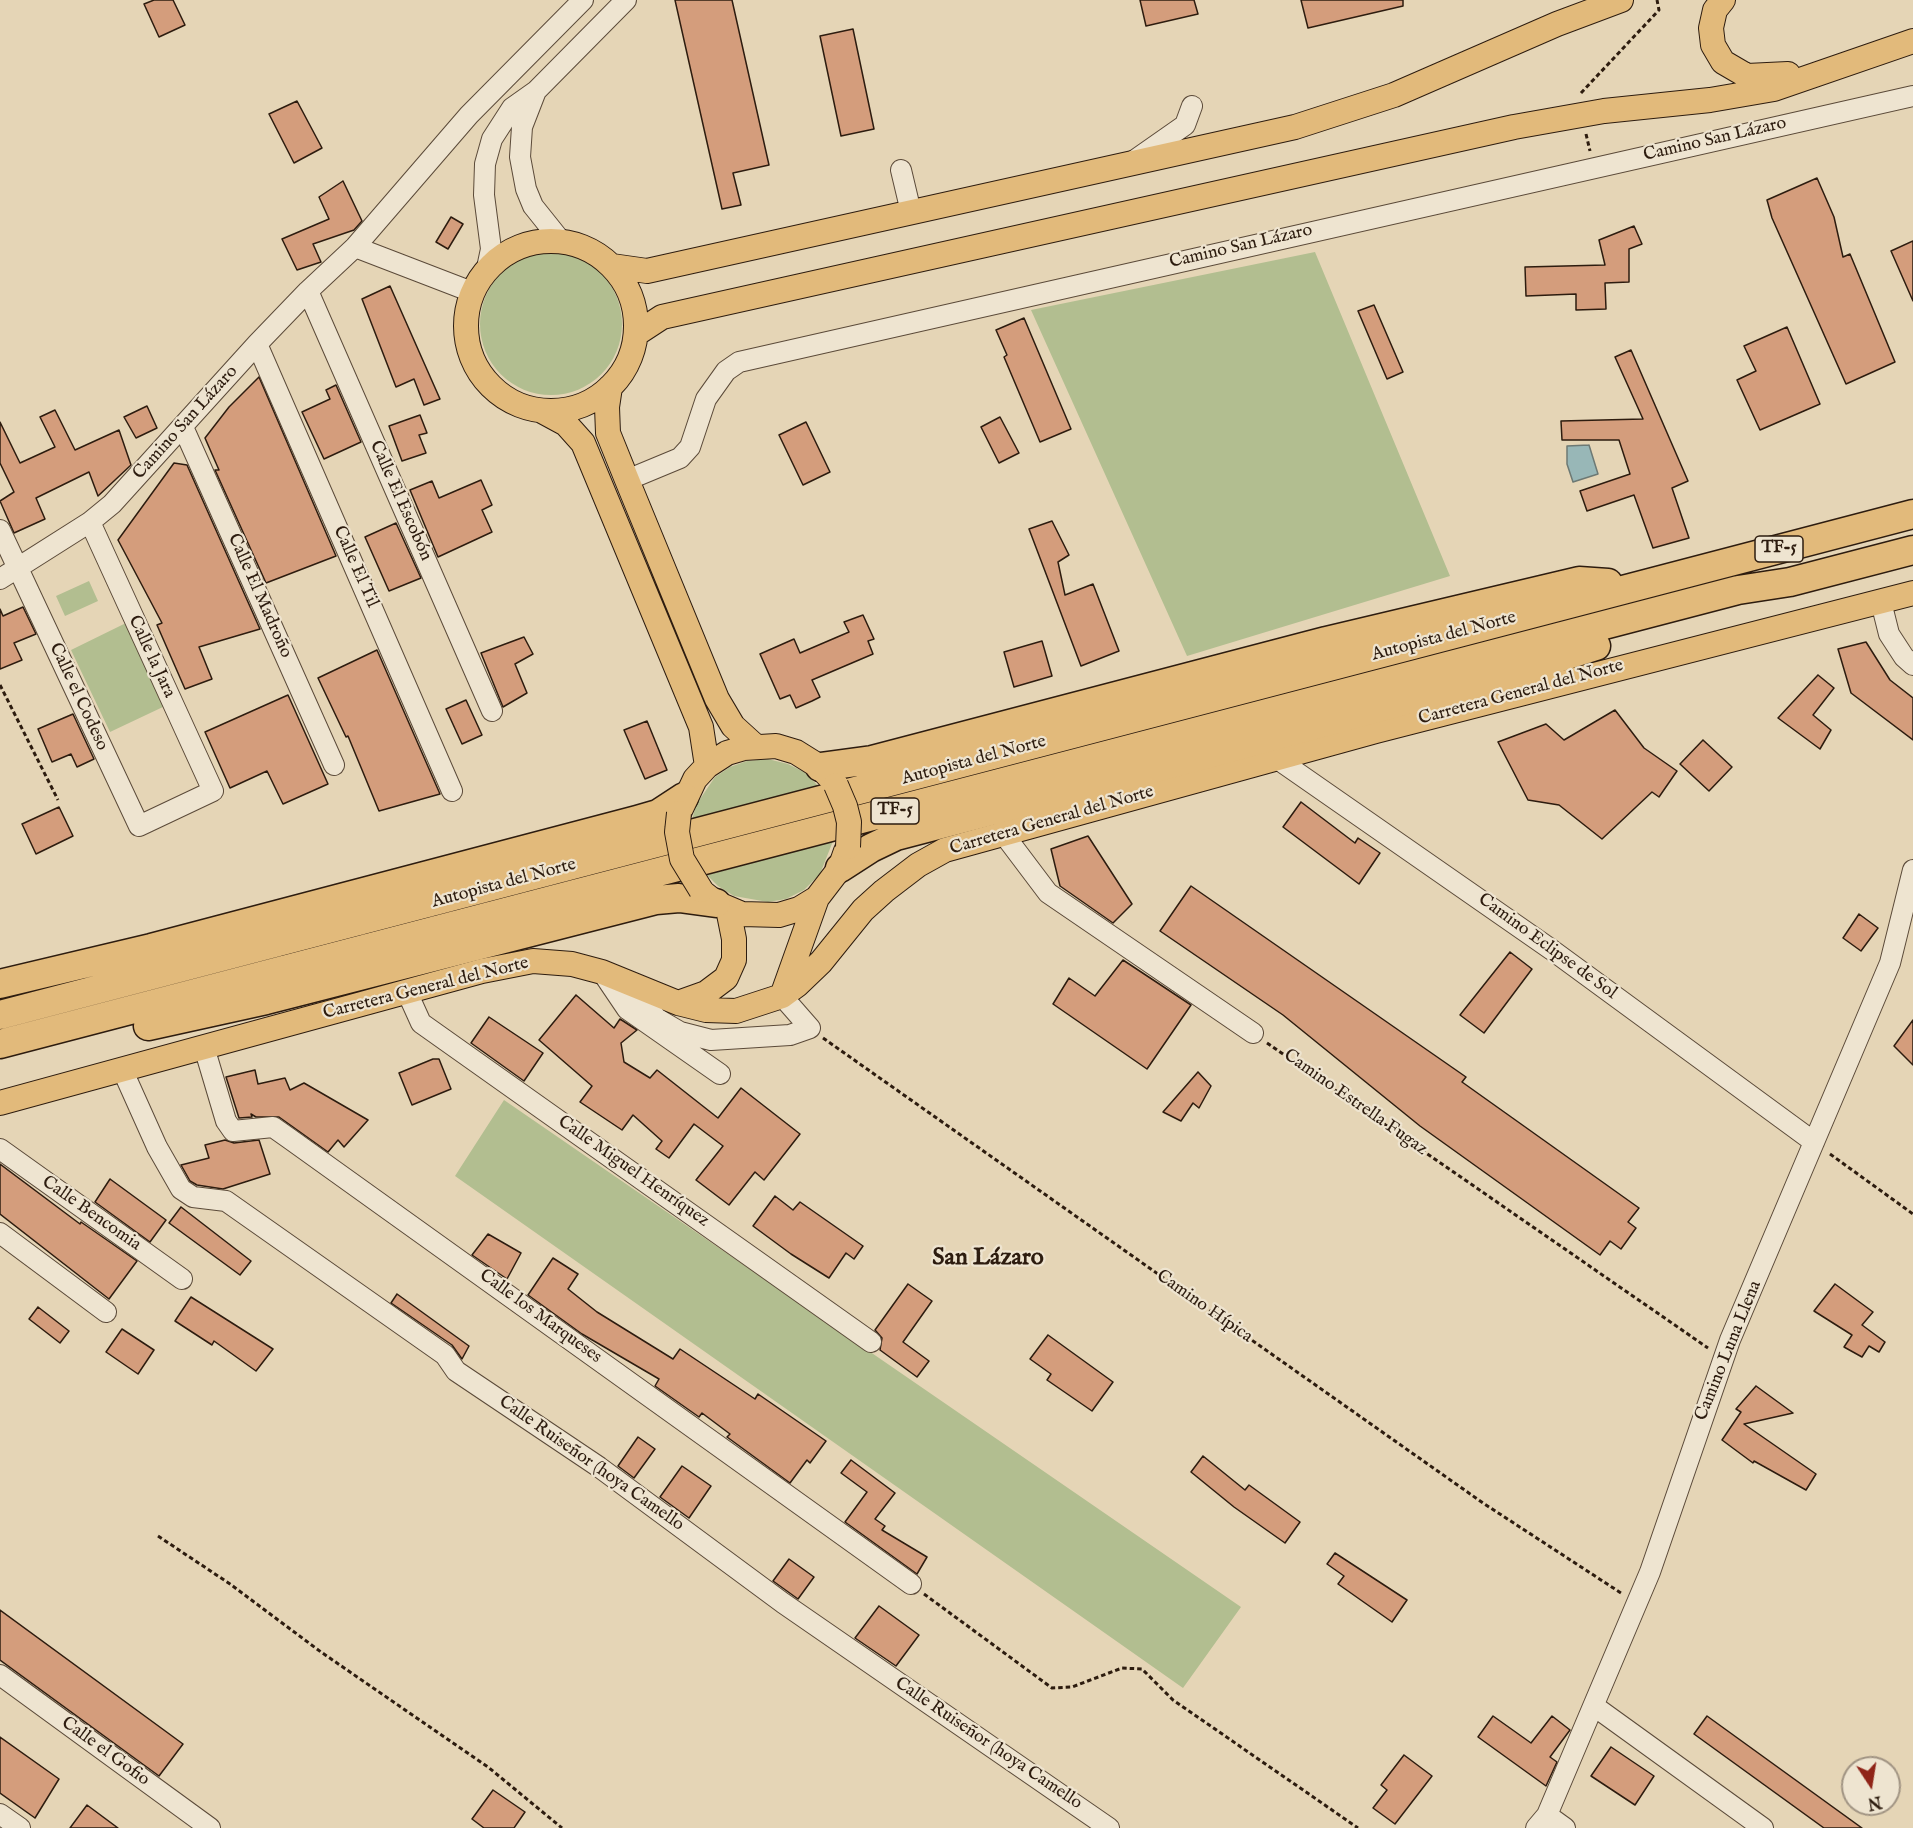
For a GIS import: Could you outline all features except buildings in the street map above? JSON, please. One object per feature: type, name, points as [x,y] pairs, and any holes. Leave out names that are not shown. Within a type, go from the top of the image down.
[{"type":"highway","name":"Autopista del Norte","points":[[0,1015],[1913,514]]},
{"type":"highway","name":"Autopista del Norte","points":[[0,1044],[1738,590],[1790,582],[1913,550]]},
{"type":"highway","points":[[828,776],[872,760],[1326,641],[1579,581],[1646,584]]},
{"type":"highway","points":[[844,858],[896,836],[1533,666],[1742,605],[1790,582]]},
{"type":"highway","points":[[0,984],[151,948],[637,820],[682,805]]},
{"type":"highway","points":[[0,1060],[266,1000],[656,900],[679,898],[715,901]]},
{"type":"main road","points":[[612,266],[647,271],[1129,164],[1337,115],[1394,96],[1557,24],[1621,0]]},
{"type":"main road","points":[[1723,0],[1713,17],[1711,36],[1717,53],[1731,69],[1757,77],[1817,73]]},
{"type":"main road","points":[[636,334],[662,317],[1514,126],[1582,115],[1752,94],[1802,82],[1817,73],[1913,41]]},
{"type":"main road","points":[[542,411],[579,406],[610,387],[623,371],[632,354],[636,334],[632,298],[612,266],[597,254],[580,245],[561,241],[534,242],[517,248],[487,268],[472,292],[466,314],[466,336],[472,358],[483,378],[500,394],[520,405],[542,411],[566,424],[583,443],[702,727],[707,766]]},
{"type":"main road","points":[[610,387],[607,407],[608,433],[717,699],[733,726],[755,746]]},
{"type":"main road","name":"Carretera General del Norte","points":[[0,1103],[407,992],[533,961],[572,964],[602,972],[678,1004],[706,1010],[736,1011],[782,996],[804,980],[863,910],[918,865],[945,850],[1002,832],[1558,683],[1881,602],[1911,597]]},
{"type":"main road","points":[[678,1004],[706,993],[726,978],[734,960],[734,939],[715,901],[682,859],[677,832],[682,805],[695,779],[707,766],[727,753],[755,746],[776,746],[796,752],[828,776],[845,806],[849,822],[844,858],[817,898],[782,996]]},
{"type":"main road","points":[[715,901],[757,917],[779,915],[799,909],[817,898]]},
{"type":"street","name":"Camino San Lázaro","points":[[0,579],[90,522],[112,504],[257,344],[355,247],[469,115],[584,0]]},
{"type":"street","points":[[487,268],[491,249],[484,195],[485,164],[492,139],[512,108],[536,91],[626,0]]},
{"type":"street","points":[[536,91],[522,127],[519,157],[526,189],[533,206],[561,241]]},
{"type":"street","name":"Camino San Lázaro","points":[[627,480],[680,458],[690,447],[706,399],[726,371],[739,362],[1913,96]]},
{"type":"street","points":[[1129,164],[1185,125],[1192,106]]},
{"type":"street","points":[[901,170],[911,212]]},
{"type":"street","points":[[355,247],[472,292]]},
{"type":"street","name":"Calle El Escobón","points":[[308,291],[492,711]]},
{"type":"street","name":"Calle El Til","points":[[257,344],[452,791]]},
{"type":"street","name":"Calle El Madroño","points":[[183,427],[334,765]]},
{"type":"street","name":"Calle la Jara","points":[[90,522],[213,791],[139,826]]},
{"type":"street","name":"Calle el Codeso","points":[[0,530],[139,826]]},
{"type":"street","points":[[1881,602],[1889,634],[1904,657],[1913,665]]},
{"type":"street","name":"Camino Eclipse de Sol","points":[[1276,758],[1552,950],[1814,1143]]},
{"type":"street","points":[[1002,832],[1048,893],[1253,1033]]},
{"type":"street","name":"Camino Luna Llena","points":[[1541,1822],[1638,1604],[1724,1358],[1890,963],[1913,870]]},
{"type":"street","points":[[602,972],[627,1009],[720,1074]]},
{"type":"street","points":[[636,987],[656,1018],[680,1032],[711,1040],[790,1035],[810,1028],[782,996]]},
{"type":"street","name":"Calle Miguel Henríquez","points":[[407,992],[421,1023],[871,1341]]},
{"type":"street","name":"Calle los Marqueses","points":[[204,1047],[226,1121],[233,1131],[273,1127],[911,1584]]},
{"type":"street","name":"Calle Ruiseñor (hoya Camello","points":[[122,1069],[157,1147],[181,1189],[193,1197],[226,1201],[445,1355],[456,1371],[599,1467],[783,1603],[1109,1828]]},
{"type":"street","name":"Calle Bencomia","points":[[0,1149],[182,1279]]},
{"type":"street","points":[[0,1233],[106,1312]]},
{"type":"street","name":"Calle el Gofio","points":[[0,1675],[210,1828]]},
{"type":"street","points":[[1594,1706],[1763,1828]]},
{"type":"street","points":[[0,1814],[20,1828]]},
{"type":"street","points":[[1541,1822],[1565,1828]]},
{"type":"path","points":[[1594,167],[1579,95],[1659,10],[1657,0]]},
{"type":"path","points":[[0,685],[58,800]]},
{"type":"path","name":"Camino Hípica","points":[[810,1028],[1474,1496],[1638,1604]]},
{"type":"path","name":"Camino Estrella Fugaz","points":[[1253,1033],[1724,1358]]},
{"type":"path","points":[[1814,1143],[1913,1214]]},
{"type":"path","points":[[158,1536],[230,1584],[321,1652],[488,1767],[562,1828]]},
{"type":"path","points":[[911,1584],[1052,1688],[1072,1687],[1122,1668],[1142,1669],[1173,1700],[1358,1828]]},
{"type":"green space","points":[[1315,252],[1450,576],[1187,656],[1031,310]]},
{"type":"green space","points":[[551,253],[578,258],[601,274],[617,297],[622,324],[617,351],[601,374],[578,390],[551,395],[524,390],[501,374],[485,351],[480,324],[485,297],[501,274],[524,258]]},
{"type":"green space","points":[[89,581],[98,601],[65,616],[56,596]]},
{"type":"green space","points":[[126,623],[165,706],[110,732],[71,650]]},
{"type":"green space","points":[[768,759],[788,764],[806,773],[819,787],[692,820],[696,805],[715,777],[730,767],[747,761]]},
{"type":"green space","points":[[833,841],[820,874],[804,890],[786,899],[768,902],[734,896],[718,886],[707,875]]},
{"type":"green space","points":[[504,1100],[1241,1607],[1183,1688],[455,1176]]},
{"type":"water","points":[[1589,445],[1598,474],[1573,482],[1567,464],[1567,446]]},
{"type":"district","name":"San Lázaro","points":[[988,1259]]}]
